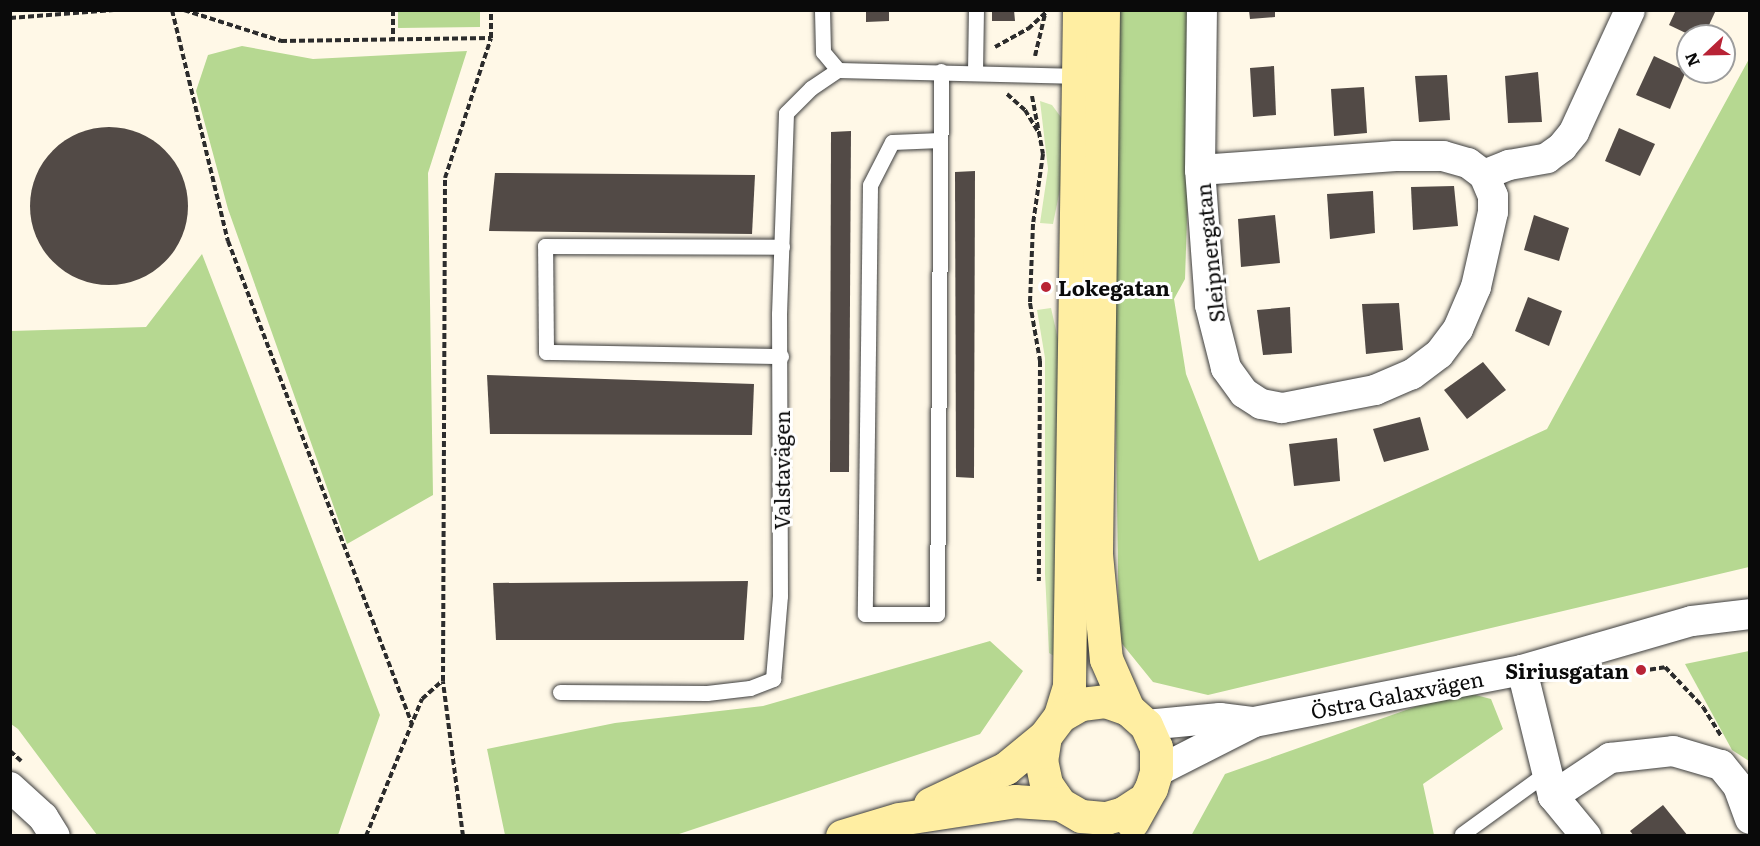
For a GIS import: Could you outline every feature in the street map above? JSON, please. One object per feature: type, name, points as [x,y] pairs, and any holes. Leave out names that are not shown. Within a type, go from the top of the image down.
[{"type":"street","points":[[842,836],[899,819],[1015,801],[1076,818],[1106,818],[1123,813],[1140,802],[1151,788],[1156,772],[1156,747],[1106,659],[1096,554],[1090,76],[1079,10]]},
{"type":"street","points":[[1076,818],[1044,776],[1041,760],[1069,686],[1090,76],[1103,10]]},
{"type":"street","name":"Sleipnergatan","points":[[1200,170],[1443,156],[1468,163],[1484,175],[1492,196],[1492,227],[1467,308],[1458,329],[1438,354],[1412,374],[1375,390],[1282,408],[1261,405],[1244,393],[1226,369],[1210,305],[1200,170],[1202,10]]},
{"type":"street","points":[[1484,175],[1509,165],[1547,158],[1562,147],[1574,132],[1630,10]]},
{"type":"street","name":"Östra Galaxvägen","points":[[1156,772],[1254,722],[1522,670],[1692,621],[1749,614]]},
{"type":"street","points":[[1522,670],[1549,785],[1586,836]]},
{"type":"street","points":[[899,819],[1006,768],[1081,704],[1105,701],[1137,717]]},
{"type":"street","name":"Östra Galaxvägen","points":[[1137,717],[1220,718],[1254,722]]},
{"type":"street","points":[[1549,785],[1610,758],[1673,751],[1721,765],[1738,786],[1749,819]]},
{"type":"street","points":[[10,787],[43,818],[55,836]]},
{"type":"street","points":[[1129,836],[1140,802]]},
{"type":"lane","points":[[822,10],[823,52],[838,70],[1090,76]]},
{"type":"lane","points":[[975,72],[976,10]]},
{"type":"lane","name":"Valstavägen","points":[[560,692],[706,693],[750,688],[773,679],[780,596],[782,247],[786,113],[811,88],[838,70]]},
{"type":"lane","points":[[940,140],[892,142],[870,185],[865,614],[937,614],[941,71]]},
{"type":"lane","points":[[782,247],[545,246],[546,352],[782,356]]},
{"type":"lane","points":[[1462,834],[1549,785]]},
{"type":"path","points":[[10,18],[114,10]]},
{"type":"path","points":[[172,10],[228,241],[412,724]]},
{"type":"path","points":[[184,10],[281,41],[491,38]]},
{"type":"path","points":[[393,10],[393,40]]},
{"type":"path","points":[[463,836],[443,681],[445,178],[491,38],[492,10]]},
{"type":"path","points":[[1035,57],[1046,10]]},
{"type":"path","points":[[1032,96],[1043,154],[1033,224],[1030,303],[1040,361],[1039,591]]},
{"type":"path","points":[[1641,671],[1665,667],[1703,707],[1725,743]]},
{"type":"path","points":[[366,836],[422,699],[443,681]]},
{"type":"green space","points":[[398,11],[480,11],[480,27],[398,28]]},
{"type":"green space","points":[[1110,11],[1194,11],[1185,279],[1174,299],[1186,374],[1259,561],[1547,429],[1749,59],[1749,567],[1208,695],[1153,682],[1119,640]]},
{"type":"green space","points":[[242,46],[313,59],[467,51],[428,173],[433,495],[347,544],[228,209],[196,91],[208,55]]},
{"type":"green space","points":[[1040,101],[1052,105],[1066,124],[1066,159],[1053,224],[1040,223],[1048,169]]},
{"type":"green space","points":[[202,254],[380,715],[338,835],[97,835],[18,729],[11,724],[11,331],[146,327]]},
{"type":"green space","points":[[1051,308],[1060,348],[1061,660],[1049,653],[1045,574],[1045,358],[1037,310]]},
{"type":"green space","points":[[990,641],[1023,671],[980,734],[676,835],[505,835],[487,749],[615,723],[763,706]]},
{"type":"green space","points":[[1750,651],[1749,761],[1732,750],[1685,664]]},
{"type":"green space","points":[[1460,691],[1491,699],[1503,729],[1423,784],[1434,835],[1191,836],[1225,774]]},
{"type":"building","points":[[866,10],[889,10],[889,21],[866,22]]},
{"type":"building","points":[[992,10],[1014,10],[1015,21],[992,21]]},
{"type":"building","points":[[1249,10],[1275,10],[1275,17],[1250,19]]},
{"type":"building","points":[[1676,10],[1716,10],[1710,24],[1676,24],[1676,28],[1669,25]]},
{"type":"building","points":[[1654,56],[1676,66],[1676,84],[1681,84],[1670,109],[1636,95]]},
{"type":"building","points":[[1274,66],[1276,115],[1253,117],[1250,68]]},
{"type":"building","points":[[1538,72],[1542,122],[1508,123],[1505,76]]},
{"type":"building","points":[[1447,75],[1450,120],[1419,122],[1415,76]]},
{"type":"building","points":[[1364,87],[1367,133],[1334,136],[1331,89]]},
{"type":"building","points":[[109,127],[139,133],[165,150],[182,176],[188,206],[182,236],[165,262],[139,279],[109,285],[79,279],[53,262],[36,236],[30,206],[36,176],[53,150],[79,133]]},
{"type":"building","points":[[1619,128],[1655,144],[1640,176],[1605,161]]},
{"type":"building","points":[[851,131],[849,472],[830,472],[831,132]]},
{"type":"building","points":[[975,171],[974,478],[956,477],[955,172]]},
{"type":"building","points":[[495,173],[755,175],[752,234],[489,231]]},
{"type":"building","points":[[1454,186],[1458,226],[1413,230],[1411,187]]},
{"type":"building","points":[[1373,191],[1375,233],[1330,239],[1327,194]]},
{"type":"building","points":[[1275,215],[1280,263],[1241,267],[1238,219]]},
{"type":"building","points":[[1534,215],[1569,228],[1559,261],[1524,250]]},
{"type":"building","points":[[1528,297],[1562,311],[1549,346],[1515,331]]},
{"type":"building","points":[[1399,303],[1403,350],[1366,354],[1362,304]]},
{"type":"building","points":[[1290,307],[1292,353],[1263,355],[1257,310]]},
{"type":"building","points":[[1483,362],[1506,390],[1467,419],[1444,390]]},
{"type":"building","points":[[487,375],[754,384],[752,435],[490,434]]},
{"type":"building","points":[[1420,417],[1429,450],[1384,462],[1373,429]]},
{"type":"building","points":[[1337,438],[1340,481],[1294,486],[1289,444]]},
{"type":"building","points":[[748,581],[744,640],[496,640],[493,583]]},
{"type":"building","points":[[1663,805],[1688,836],[1634,836],[1630,831]]},
{"type":"place","name":"Lokegatan","points":[[1046,287]]},
{"type":"place","name":"Siriusgatan","points":[[1641,670]]}]
